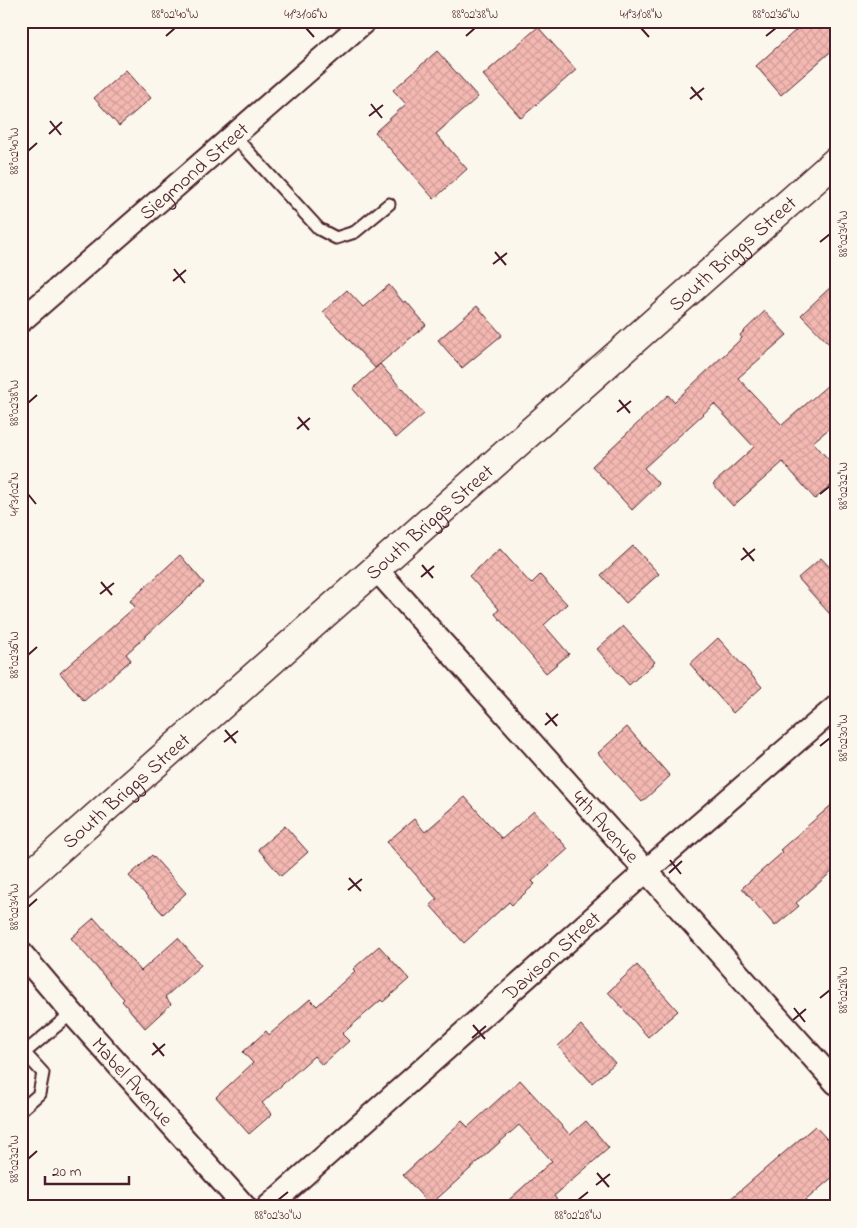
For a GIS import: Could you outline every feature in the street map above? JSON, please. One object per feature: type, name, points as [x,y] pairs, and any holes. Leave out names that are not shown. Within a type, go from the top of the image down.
[{"type":"street","name":"Siegmond Street","points":[[21,321],[366,21]]},
{"type":"street","name":"South Briggs Street","points":[[25,873],[376,568],[836,161]]},
{"type":"street","name":"4th Avenue","points":[[376,568],[836,1084]]},
{"type":"street","name":"Davison Street","points":[[268,1207],[646,871],[836,707]]},
{"type":"street","name":"Mabel Avenue","points":[[21,953],[72,1014],[245,1207]]},
{"type":"lane","points":[[234,136],[319,229],[336,238],[355,232],[389,204]]},
{"type":"lane","points":[[21,1110],[39,1094],[43,1074],[23,1051],[72,1014]]},
{"type":"building","points":[[806,21],[836,21],[836,47],[781,95],[756,66]]},
{"type":"building","points":[[538,27],[576,70],[521,118],[483,75]]},
{"type":"building","points":[[437,51],[478,97],[436,134],[467,169],[434,199],[375,132],[406,104],[393,90]]},
{"type":"building","points":[[126,70],[151,98],[119,126],[94,98]]},
{"type":"building","points":[[836,282],[836,351],[801,315]]},
{"type":"building","points":[[389,285],[404,303],[406,301],[426,325],[375,368],[323,312],[347,290],[363,307]]},
{"type":"building","points":[[477,306],[502,335],[462,368],[438,340]]},
{"type":"building","points":[[765,311],[787,335],[738,378],[782,425],[836,378],[836,423],[813,442],[836,468],[836,481],[815,499],[783,462],[733,506],[713,484],[754,447],[714,404],[644,468],[659,484],[632,510],[592,466],[668,395],[674,402],[742,338],[740,335]]},
{"type":"building","points":[[380,364],[424,414],[396,438],[353,389]]},
{"type":"building","points":[[633,546],[659,574],[626,603],[601,575]]},
{"type":"building","points":[[500,549],[531,584],[540,575],[567,604],[544,625],[569,654],[546,673],[495,614],[499,609],[469,576]]},
{"type":"building","points":[[180,555],[204,583],[126,654],[131,660],[84,701],[60,673],[135,607],[130,601]]},
{"type":"building","points":[[821,558],[836,574],[836,621],[798,578]]},
{"type":"building","points":[[623,626],[655,662],[629,685],[597,649]]},
{"type":"building","points":[[718,638],[762,687],[733,713],[690,664]]},
{"type":"building","points":[[627,727],[670,776],[642,802],[598,753]]},
{"type":"building","points":[[465,797],[502,839],[534,811],[568,849],[532,881],[535,884],[512,905],[509,902],[464,943],[430,905],[437,899],[387,842],[414,819],[425,832]]},
{"type":"building","points":[[836,801],[836,868],[796,903],[799,906],[775,926],[742,888],[783,852],[780,850]]},
{"type":"building","points":[[285,826],[308,852],[281,876],[258,849]]},
{"type":"building","points":[[152,855],[186,893],[163,914],[129,876]]},
{"type":"building","points":[[94,918],[141,971],[178,938],[201,965],[165,997],[171,1004],[145,1028],[122,1001],[124,999],[71,938]]},
{"type":"building","points":[[379,946],[409,979],[383,1002],[381,1000],[342,1034],[349,1041],[322,1065],[314,1056],[262,1103],[272,1114],[249,1134],[216,1097],[253,1063],[243,1052],[266,1031],[269,1035],[310,999],[317,1006],[355,971],[353,969]]},
{"type":"building","points":[[637,965],[678,1011],[648,1037],[608,992]]},
{"type":"building","points":[[581,1025],[615,1063],[592,1083],[558,1046]]},
{"type":"building","points":[[520,1080],[570,1135],[586,1121],[609,1148],[554,1196],[563,1207],[501,1207],[552,1161],[519,1125],[430,1205],[403,1175],[462,1121],[468,1127]]},
{"type":"building","points":[[815,1126],[836,1149],[836,1174],[798,1207],[721,1207]]}]
